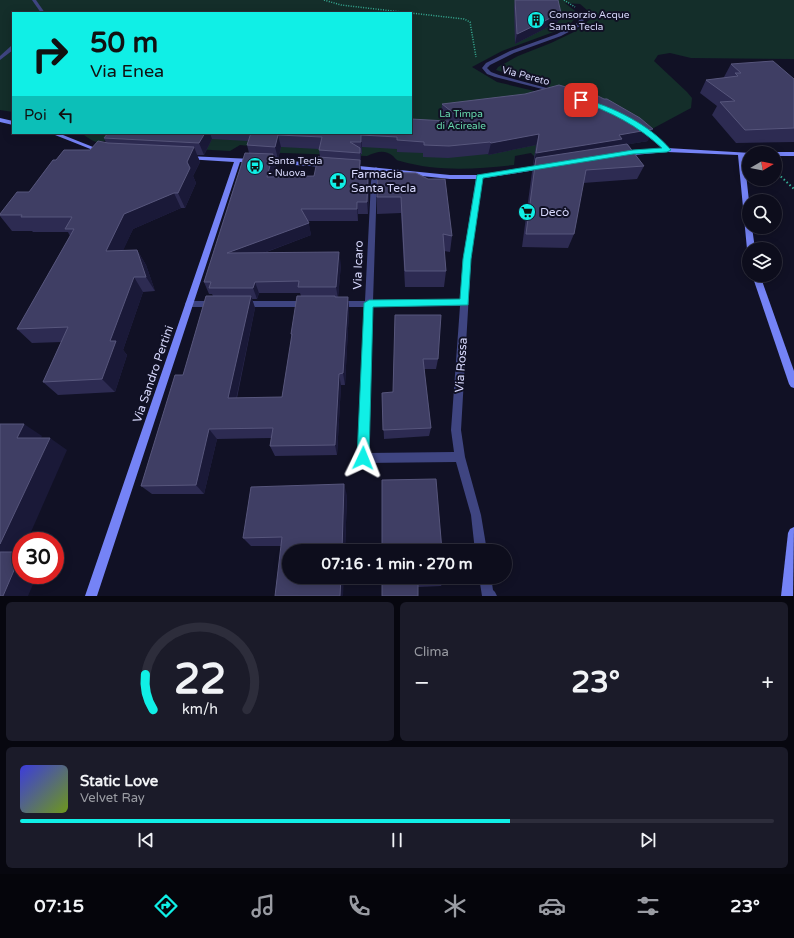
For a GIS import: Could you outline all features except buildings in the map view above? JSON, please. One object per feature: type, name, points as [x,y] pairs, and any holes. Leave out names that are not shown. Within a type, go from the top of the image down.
[{"type":"street","points":[[34,0],[42,12]]},
{"type":"street","name":"Via Pereto","points":[[558,93],[497,76],[484,68],[488,64],[512,52],[559,35],[578,25],[586,15]]},
{"type":"street","points":[[0,59],[12,48]]},
{"type":"street","points":[[0,120],[12,123]]},
{"type":"street","points":[[639,127],[651,135],[667,150]]},
{"type":"street","points":[[55,134],[91,149],[104,152]]},
{"type":"street","points":[[617,154],[667,150],[741,154],[750,242]]},
{"type":"street","points":[[782,154],[794,154]]},
{"type":"street","points":[[184,158],[330,166]]},
{"type":"street","name":"Via Sandro Pertini","points":[[91,596],[238,160]]},
{"type":"street","points":[[346,167],[376,168],[450,177],[479,177],[548,166]]},
{"type":"street","name":"Via Icaro","points":[[376,168],[374,182],[363,458],[460,457]]},
{"type":"street","name":"Via Rossa","points":[[479,177],[467,259],[456,430],[460,457],[476,515],[480,544]]},
{"type":"street","points":[[758,282],[794,384]]},
{"type":"street","points":[[330,304],[465,303]]},
{"type":"street","points":[[189,304],[220,304]]},
{"type":"street","points":[[236,304],[314,304]]},
{"type":"street","points":[[787,596],[794,533]]},
{"type":"street","points":[[486,584],[487,593],[491,596]]},
{"type":"path","points":[[324,0],[341,5],[401,12]]},
{"type":"path","points":[[412,13],[464,19],[470,22],[476,59],[484,68]]},
{"type":"path","points":[[782,178],[794,189]]},
{"type":"green space","name":"La Timpa di Acireale","points":[[0,0],[794,0],[794,59],[691,58],[670,53],[658,55],[654,61],[692,98],[691,108],[650,130],[562,91],[496,70],[498,67],[518,56],[576,31],[594,16],[580,4],[565,3],[579,14],[571,23],[559,30],[502,51],[472,67],[497,82],[543,93],[631,126],[648,141],[538,160],[531,153],[515,156],[514,165],[457,169],[428,167],[399,161],[387,152],[377,152],[367,156],[256,152],[250,146],[240,145],[230,151],[193,149],[112,138],[102,142],[96,142],[82,134],[412,134],[412,12],[12,12],[12,112],[0,110]]},
{"type":"place","name":"Consorzio Acque Santa Tecla","points":[[536,20]]},
{"type":"place","name":"Santa Tecla - Nuova","points":[[255,166]]},
{"type":"place","name":"Farmacia Santa Tecla","points":[[338,181]]},
{"type":"place","name":"Decò","points":[[527,212]]},
{"type":"route","points":[[363,458],[369,303],[465,303],[467,259],[479,177],[633,152],[667,150],[651,135],[639,127],[604,107],[581,100]]}]
